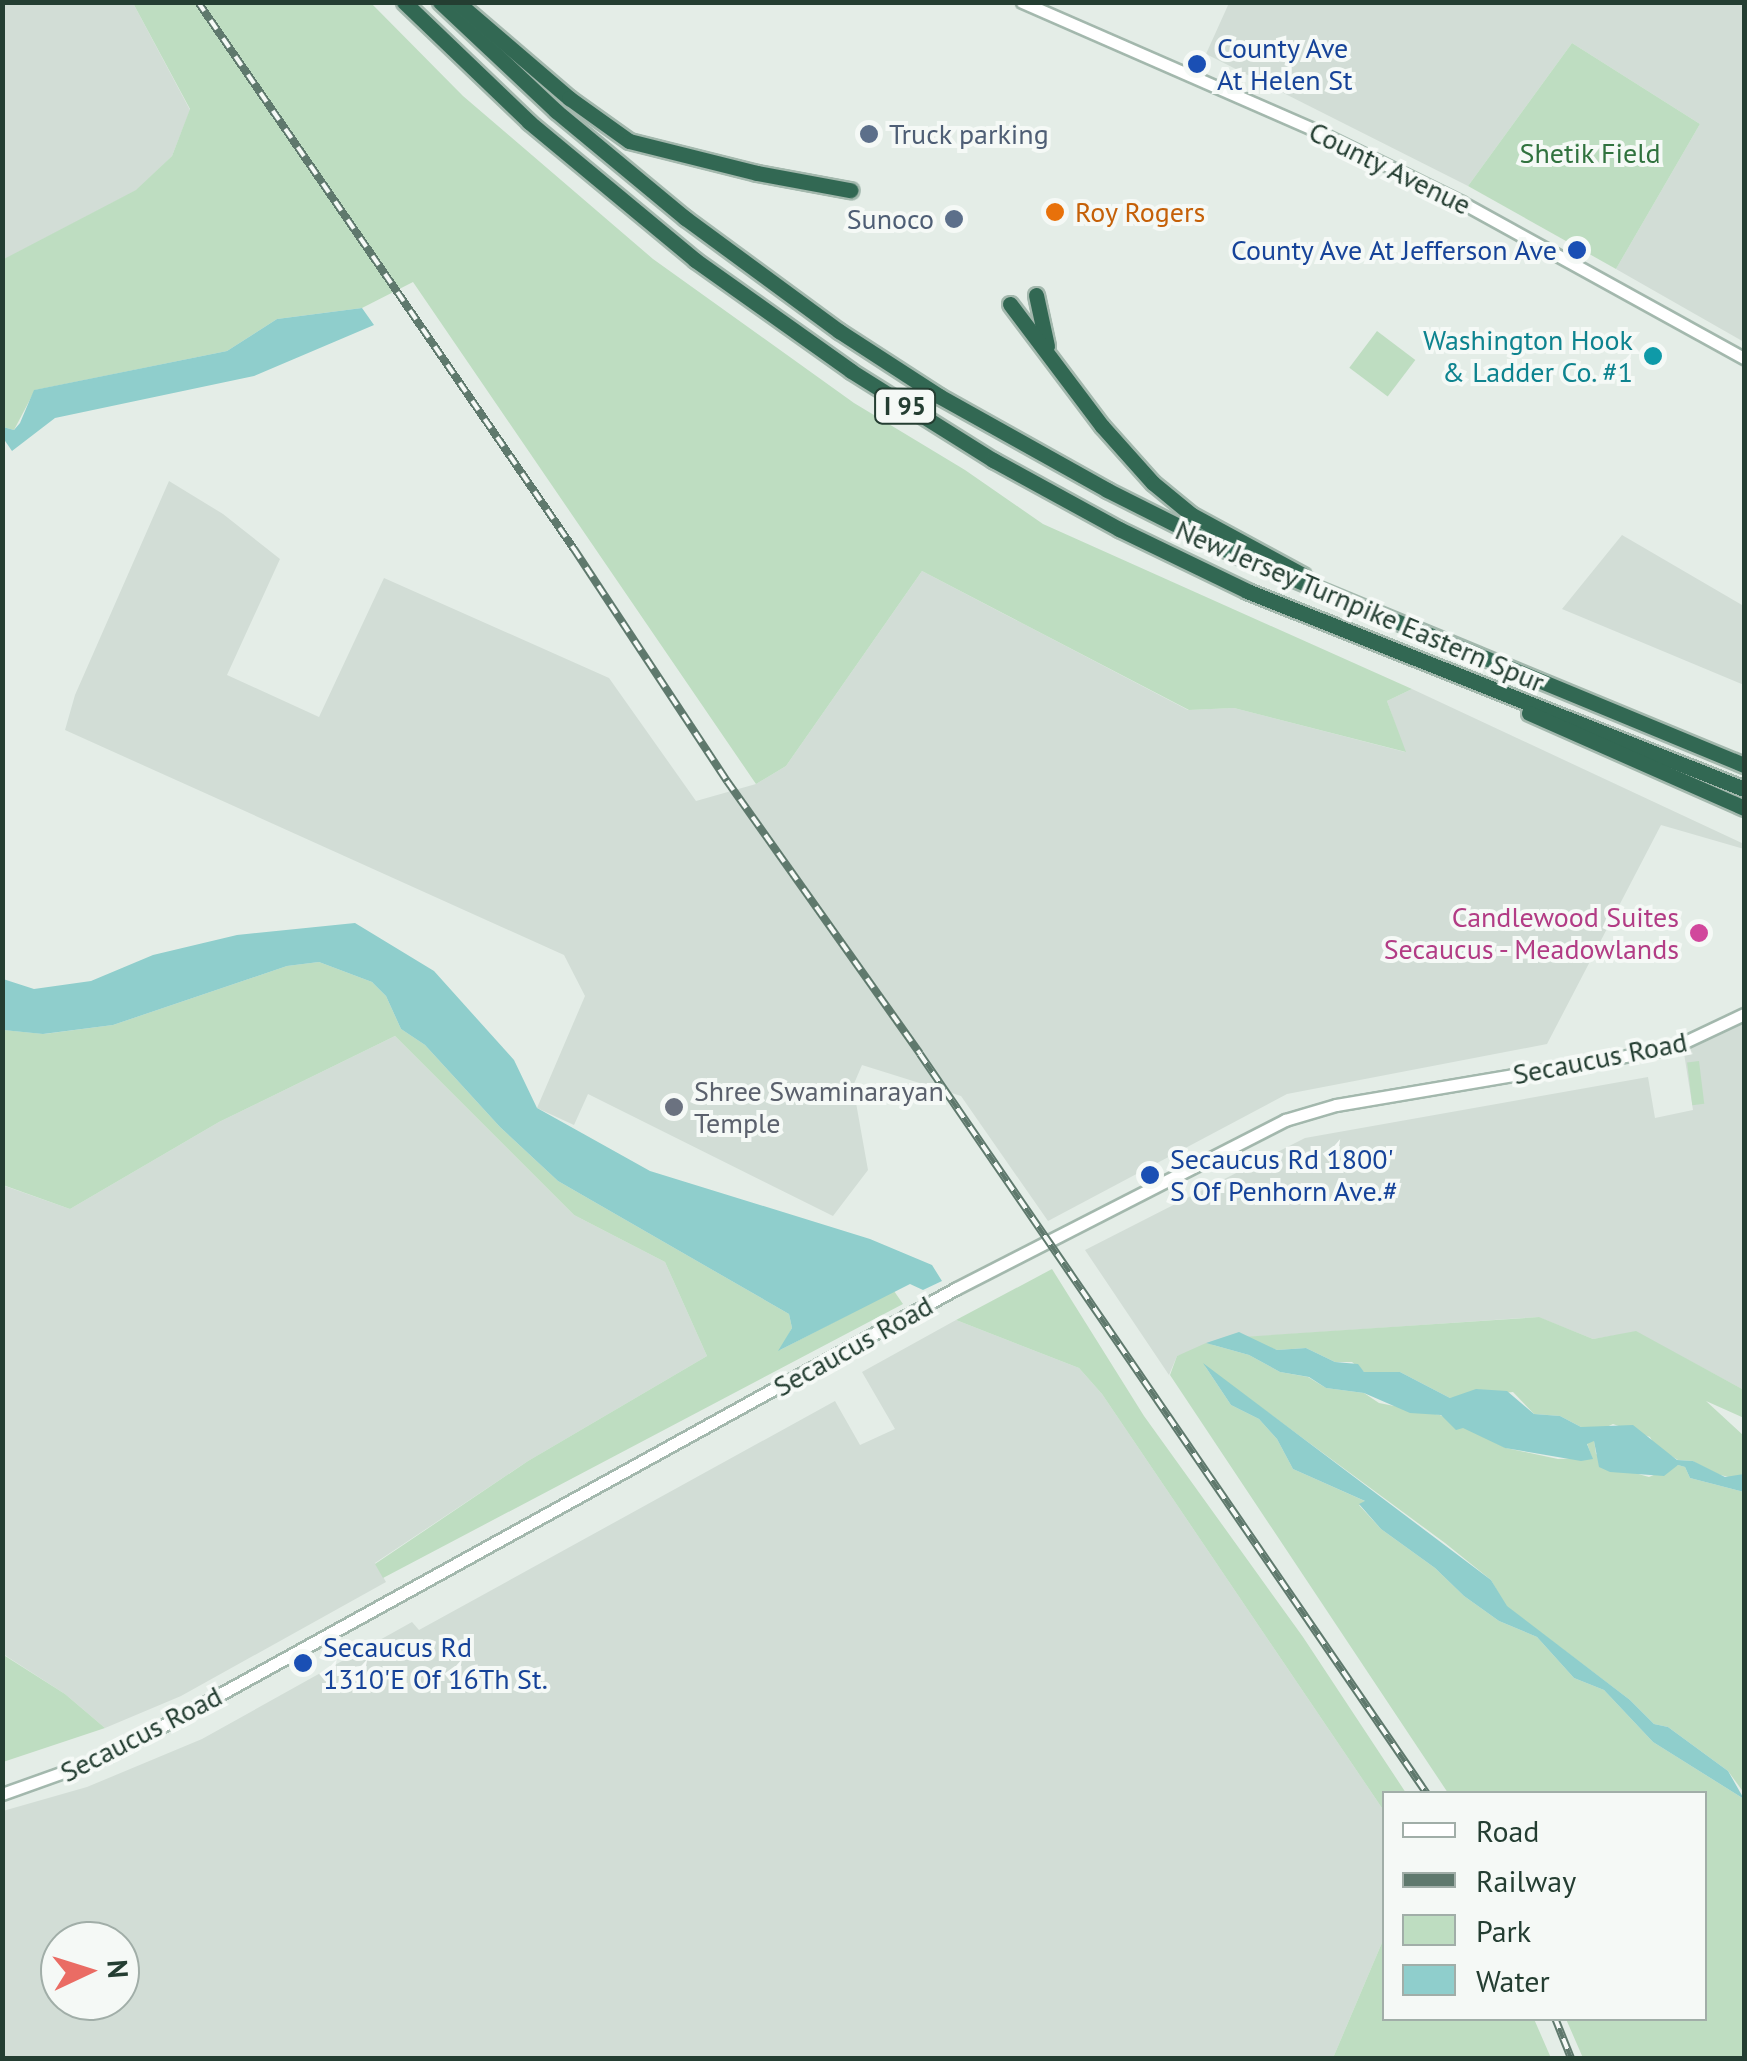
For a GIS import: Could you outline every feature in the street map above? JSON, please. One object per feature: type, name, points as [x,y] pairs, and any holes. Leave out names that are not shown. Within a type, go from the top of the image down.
[{"type":"highway","name":"New Jersey Turnpike Eastern Spur","points":[[404,2],[529,122],[648,223],[762,310],[891,397],[1035,484],[1161,551],[1294,612],[1744,789]]},
{"type":"highway","name":"New Jersey Turnpike Eastern Spur","points":[[440,2],[638,180],[869,351],[939,396],[1118,496],[1247,560],[1744,765]]},
{"type":"highway","points":[[457,2],[569,98],[630,141],[757,173],[850,190]]},
{"type":"highway","points":[[1036,296],[1049,355]]},
{"type":"highway","points":[[1010,304],[1126,454],[1172,500],[1368,612]]},
{"type":"highway","points":[[1484,687],[1552,726],[1744,808]]},
{"type":"main road","name":"County Avenue","points":[[1022,2],[1330,137],[1461,202],[1744,358]]},
{"type":"main road","name":"Secaucus Road","points":[[2,1794],[108,1756],[957,1288],[1284,1120],[1336,1105],[1672,1048],[1744,1014]]},
{"type":"shaded area","points":[[3,3],[133,3],[190,110],[172,156],[137,190],[3,260]]},
{"type":"shaded area","points":[[1229,3],[1744,3],[1744,342],[1616,269],[1700,124],[1572,43],[1468,186],[1206,54]]},
{"type":"shaded area","points":[[169,481],[223,514],[280,559],[227,675],[319,717],[384,578],[609,678],[696,801],[756,784],[786,766],[922,571],[1188,710],[1234,708],[1405,752],[1387,701],[1412,689],[1744,844],[1744,849],[1661,825],[1547,1044],[1287,1094],[1048,1221],[961,1096],[862,1065],[853,1086],[868,1170],[833,1216],[588,1094],[574,1125],[537,1108],[585,996],[564,955],[65,730],[75,695]]},
{"type":"shaded area","points":[[1622,535],[1742,605],[1744,602],[1744,685],[1562,609]]},
{"type":"shaded area","points":[[1744,1020],[1744,1390],[1636,1332],[1593,1339],[1538,1317],[1234,1338],[1177,1356],[1169,1375],[1085,1250],[1305,1138],[1648,1077],[1655,1118],[1693,1110],[1683,1047]]},
{"type":"shaded area","points":[[395,1036],[574,1215],[665,1262],[707,1356],[528,1461],[375,1563],[386,1582],[181,1696],[105,1728],[65,1694],[3,1654],[2,1185],[70,1209],[219,1122]]},
{"type":"shaded area","points":[[956,1320],[1079,1368],[1102,1394],[1382,1808],[1382,1943],[1333,2058],[3,2058],[3,1811],[87,1787],[202,1739],[412,1622],[419,1630],[835,1401],[860,1445],[895,1429],[862,1372]]},
{"type":"green space","points":[[133,3],[371,3],[463,96],[653,259],[854,403],[965,470],[1043,524],[1412,689],[1387,701],[1406,752],[1234,708],[1189,710],[922,571],[786,766],[756,784],[413,282],[362,308],[277,319],[227,351],[35,390],[14,430],[3,427],[2,260],[136,190],[172,156],[190,109]]},
{"type":"green space","name":"Shetik Field","points":[[1572,43],[1700,124],[1616,269],[1468,186]]},
{"type":"green space","points":[[1377,331],[1415,360],[1388,397],[1349,368]]},
{"type":"green space","points":[[319,962],[372,982],[386,996],[401,1029],[425,1045],[500,1127],[558,1181],[789,1314],[792,1328],[780,1350],[894,1291],[903,1304],[383,1578],[375,1564],[528,1461],[707,1356],[665,1262],[574,1215],[395,1036],[219,1122],[70,1209],[3,1185],[3,1030],[44,1034],[113,1025],[287,966]]},
{"type":"green space","points":[[1699,1061],[1704,1104],[1692,1105],[1687,1062]]},
{"type":"green space","points":[[1052,1269],[1144,1416],[1303,1637],[1405,1791],[1382,1791],[1382,1808],[1102,1394],[1079,1368],[956,1320]]},
{"type":"green space","points":[[1539,1317],[1593,1339],[1636,1331],[1744,1390],[1744,1418],[1706,1401],[1744,1436],[1744,1474],[1733,1478],[1708,1472],[1693,1461],[1678,1460],[1655,1446],[1650,1437],[1613,1424],[1602,1429],[1581,1427],[1560,1416],[1534,1414],[1513,1392],[1450,1398],[1400,1372],[1364,1372],[1352,1362],[1335,1362],[1306,1348],[1277,1350],[1242,1337]]},
{"type":"green space","points":[[1206,1343],[1249,1355],[1280,1372],[1308,1377],[1326,1388],[1364,1393],[1379,1403],[1440,1415],[1506,1448],[1558,1459],[1592,1458],[1587,1443],[1594,1440],[1596,1454],[1631,1472],[1649,1477],[1678,1465],[1685,1467],[1690,1478],[1744,1492],[1744,1793],[1728,1771],[1668,1727],[1654,1724],[1630,1700],[1506,1606],[1491,1580],[1445,1543],[1205,1366],[1231,1405],[1259,1419],[1277,1439],[1293,1469],[1367,1502],[1359,1505],[1381,1529],[1435,1568],[1464,1596],[1499,1621],[1537,1637],[1574,1678],[1604,1690],[1653,1742],[1744,1799],[1744,2058],[1583,2058],[1567,2021],[1707,2021],[1707,1791],[1447,1791],[1170,1375],[1177,1356]]},
{"type":"green space","points":[[2,1654],[65,1694],[105,1728],[3,1762]]},
{"type":"green space","points":[[1382,1943],[1382,2021],[1535,2021],[1551,2058],[1333,2058]]},
{"type":"water","points":[[362,308],[374,325],[254,376],[55,418],[12,451],[3,438],[3,427],[14,430],[20,423],[34,390],[227,351],[277,319]]},
{"type":"water","points":[[355,923],[434,971],[514,1060],[537,1108],[650,1171],[870,1239],[932,1265],[942,1281],[923,1290],[910,1284],[778,1351],[792,1328],[789,1314],[558,1181],[500,1127],[425,1045],[401,1029],[386,996],[372,982],[319,962],[287,966],[113,1025],[43,1034],[3,1030],[3,979],[34,989],[91,981],[153,955],[237,935]]},
{"type":"water","points":[[1239,1332],[1277,1350],[1306,1348],[1335,1362],[1358,1364],[1364,1372],[1400,1372],[1450,1398],[1476,1389],[1507,1391],[1534,1414],[1560,1416],[1581,1427],[1633,1425],[1677,1460],[1693,1461],[1725,1477],[1744,1474],[1744,1492],[1690,1478],[1685,1467],[1678,1465],[1664,1476],[1610,1472],[1599,1467],[1594,1441],[1587,1444],[1593,1459],[1581,1461],[1505,1448],[1463,1428],[1456,1430],[1441,1415],[1410,1413],[1364,1393],[1326,1388],[1309,1377],[1280,1372],[1249,1355],[1206,1343]]},
{"type":"water","points":[[1203,1363],[1491,1580],[1507,1606],[1630,1700],[1654,1724],[1668,1727],[1728,1771],[1744,1799],[1653,1742],[1604,1690],[1574,1678],[1537,1637],[1499,1621],[1464,1596],[1435,1568],[1381,1529],[1359,1504],[1365,1501],[1293,1469],[1277,1439],[1259,1419],[1231,1405]]},
{"type":"railway","points":[[198,2],[574,549],[727,781],[920,1054],[1425,1791]]},
{"type":"railway","points":[[1556,2021],[1571,2058]]},
{"type":"place","name":"County Ave At Helen St","points":[[1197,64]]},
{"type":"place","name":"Truck parking","points":[[869,134]]},
{"type":"place","name":"Roy Rogers","points":[[1055,212]]},
{"type":"place","name":"Sunoco","points":[[954,219]]},
{"type":"place","name":"County Ave At Jefferson Ave","points":[[1577,250]]},
{"type":"place","name":"Washington Hook & Ladder Co. #1","points":[[1653,356]]},
{"type":"place","name":"Candlewood Suites Secaucus - Meadowlands","points":[[1699,933]]},
{"type":"place","name":"Shree Swaminarayan Temple","points":[[674,1107]]},
{"type":"place","name":"Secaucus Rd 1800' S Of Penhorn Ave.#","points":[[1150,1175]]},
{"type":"place","name":"Secaucus Rd 1310'E Of 16Th St.","points":[[303,1663]]}]
